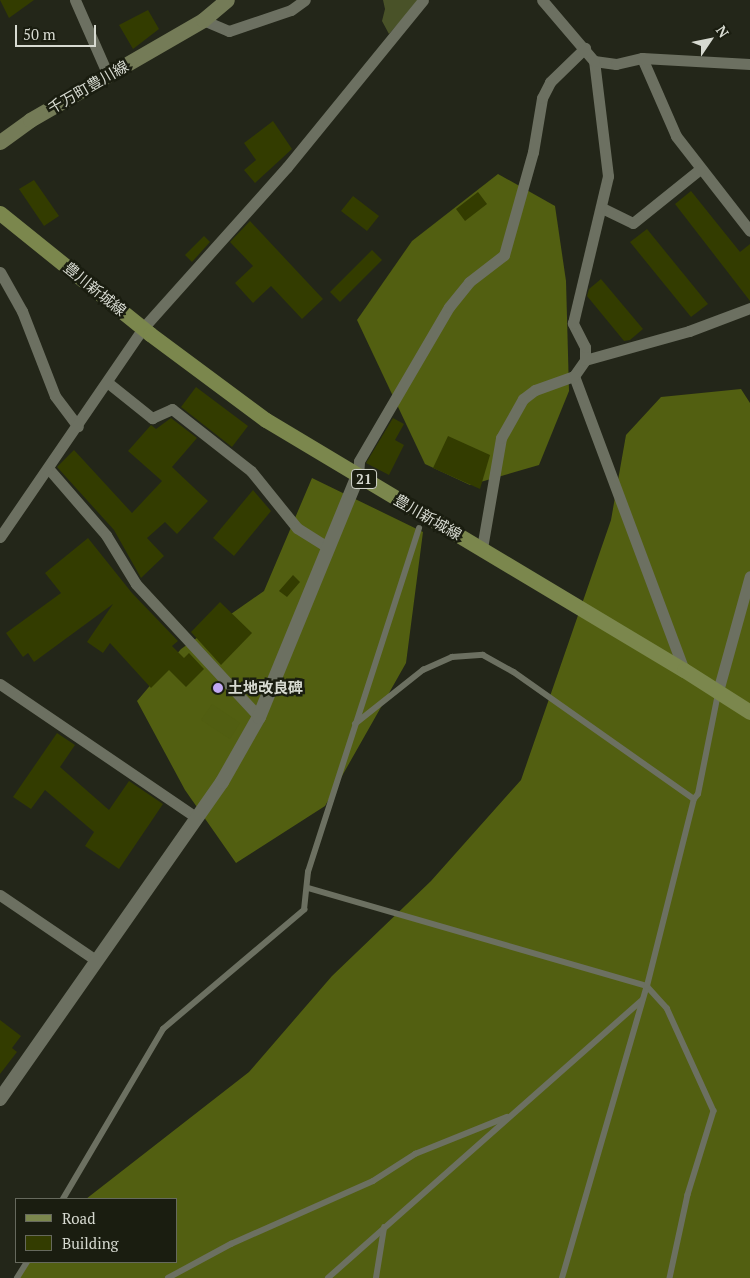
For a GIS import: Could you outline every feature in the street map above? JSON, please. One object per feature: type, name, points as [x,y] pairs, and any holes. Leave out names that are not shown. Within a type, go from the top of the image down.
[{"type":"main road","name":"千万町豊川線","points":[[0,142],[30,120],[203,20],[227,0]]},
{"type":"main road","name":"豊川新城線","points":[[0,213],[143,328],[266,420],[482,548],[750,712]]},
{"type":"street","points":[[75,0],[108,75]]},
{"type":"street","points":[[203,20],[229,31],[291,10],[305,0]]},
{"type":"street","points":[[0,537],[78,426],[143,328],[287,167],[423,0]]},
{"type":"street","points":[[482,548],[500,438],[523,399],[535,390],[574,376],[585,360],[585,347],[573,323],[602,208],[608,176],[594,61],[585,48],[542,0]]},
{"type":"street","points":[[0,1099],[222,782],[259,717],[358,476],[359,461],[449,308],[469,282],[504,255],[533,152],[542,98],[550,82],[585,48]]},
{"type":"street","points":[[594,61],[616,64],[642,58],[750,64]]},
{"type":"street","points":[[642,58],[676,136],[699,170],[750,231]]},
{"type":"street","points":[[602,208],[633,223],[699,170]]},
{"type":"street","points":[[0,272],[22,310],[55,396],[78,426]]},
{"type":"street","points":[[585,360],[689,331],[750,308]]},
{"type":"street","points":[[574,376],[684,670]]},
{"type":"street","points":[[107,382],[152,418],[172,409],[251,471],[293,524],[328,547]]},
{"type":"street","points":[[48,468],[106,535],[136,584],[259,717]]},
{"type":"street","points":[[718,691],[750,576]]},
{"type":"street","points":[[0,684],[196,817]]},
{"type":"street","points":[[0,895],[97,961]]},
{"type":"lane","points":[[64,1198],[163,1029],[304,910],[308,888],[308,872],[419,528]]},
{"type":"lane","points":[[355,724],[423,670],[452,657],[483,655],[514,672],[694,799]]},
{"type":"lane","points":[[562,1278],[647,986],[694,799],[698,794],[718,691]]},
{"type":"lane","points":[[308,888],[647,986],[667,1008],[714,1111],[688,1195],[670,1278]]},
{"type":"lane","points":[[328,1278],[642,1000]]},
{"type":"lane","points":[[168,1278],[231,1244],[373,1181],[415,1154],[511,1115]]},
{"type":"lane","points":[[376,1278],[384,1228]]},
{"type":"lane","points":[[17,1278],[26,1263]]},
{"type":"shaded area","points":[[383,0],[419,0],[389,34],[382,21],[385,9]]},
{"type":"shaded area","points":[[498,174],[555,206],[566,281],[569,391],[539,465],[470,485],[425,464],[357,320],[412,241]]},
{"type":"shaded area","points":[[741,389],[750,403],[750,1278],[17,1278],[24,1263],[178,1263],[178,1198],[87,1198],[249,1072],[332,976],[431,881],[521,780],[611,520],[626,435],[661,397]]},
{"type":"shaded area","points":[[312,478],[423,532],[406,663],[325,806],[236,863],[185,790],[137,701],[181,649],[264,591]]},
{"type":"shaded area","points":[[212,704],[240,723],[230,739],[201,720]]},
{"type":"building","points":[[0,0],[34,0],[9,18]]},
{"type":"building","points":[[148,10],[159,29],[133,49],[119,25]]},
{"type":"building","points":[[273,121],[292,149],[255,183],[244,170],[256,160],[244,143]]},
{"type":"building","points":[[34,180],[59,216],[44,226],[19,189]]},
{"type":"building","points":[[691,191],[740,252],[750,244],[750,301],[675,204]]},
{"type":"building","points":[[478,192],[487,204],[465,221],[456,209]]},
{"type":"building","points":[[353,196],[379,216],[367,231],[341,211]]},
{"type":"building","points":[[250,221],[323,299],[302,319],[271,286],[253,303],[235,283],[253,266],[230,242]]},
{"type":"building","points":[[647,229],[708,304],[691,317],[630,242]]},
{"type":"building","points":[[204,236],[210,242],[192,262],[185,255]]},
{"type":"building","points":[[372,250],[382,260],[340,302],[330,292]]},
{"type":"building","points":[[601,279],[643,329],[630,340],[624,341],[587,296],[589,289]]},
{"type":"building","points":[[196,387],[248,426],[232,447],[181,407]]},
{"type":"building","points":[[171,418],[197,438],[172,467],[208,501],[177,534],[165,522],[147,538],[164,556],[141,578],[114,530],[57,467],[74,450],[132,513],[162,481],[128,451],[151,425],[156,429]]},
{"type":"building","points":[[393,418],[404,424],[395,440],[404,445],[389,475],[366,463]]},
{"type":"building","points":[[448,436],[490,455],[480,489],[433,468]]},
{"type":"building","points":[[253,490],[271,511],[234,556],[213,538]]},
{"type":"building","points":[[88,538],[132,593],[178,641],[172,646],[184,658],[189,653],[204,669],[186,687],[169,670],[151,688],[110,643],[103,653],[87,642],[113,604],[34,662],[28,653],[23,657],[6,633],[61,593],[45,573]]},
{"type":"building","points":[[293,575],[300,582],[287,597],[279,591]]},
{"type":"building","points":[[220,602],[252,633],[221,665],[191,632]]},
{"type":"building","points":[[57,733],[75,745],[60,767],[109,810],[129,781],[163,804],[119,869],[85,846],[94,832],[45,790],[31,809],[13,797]]},
{"type":"building","points":[[0,1020],[21,1036],[12,1048],[17,1052],[0,1074]]},
{"type":"place","name":"土地改良碑","points":[[218,688]]}]
